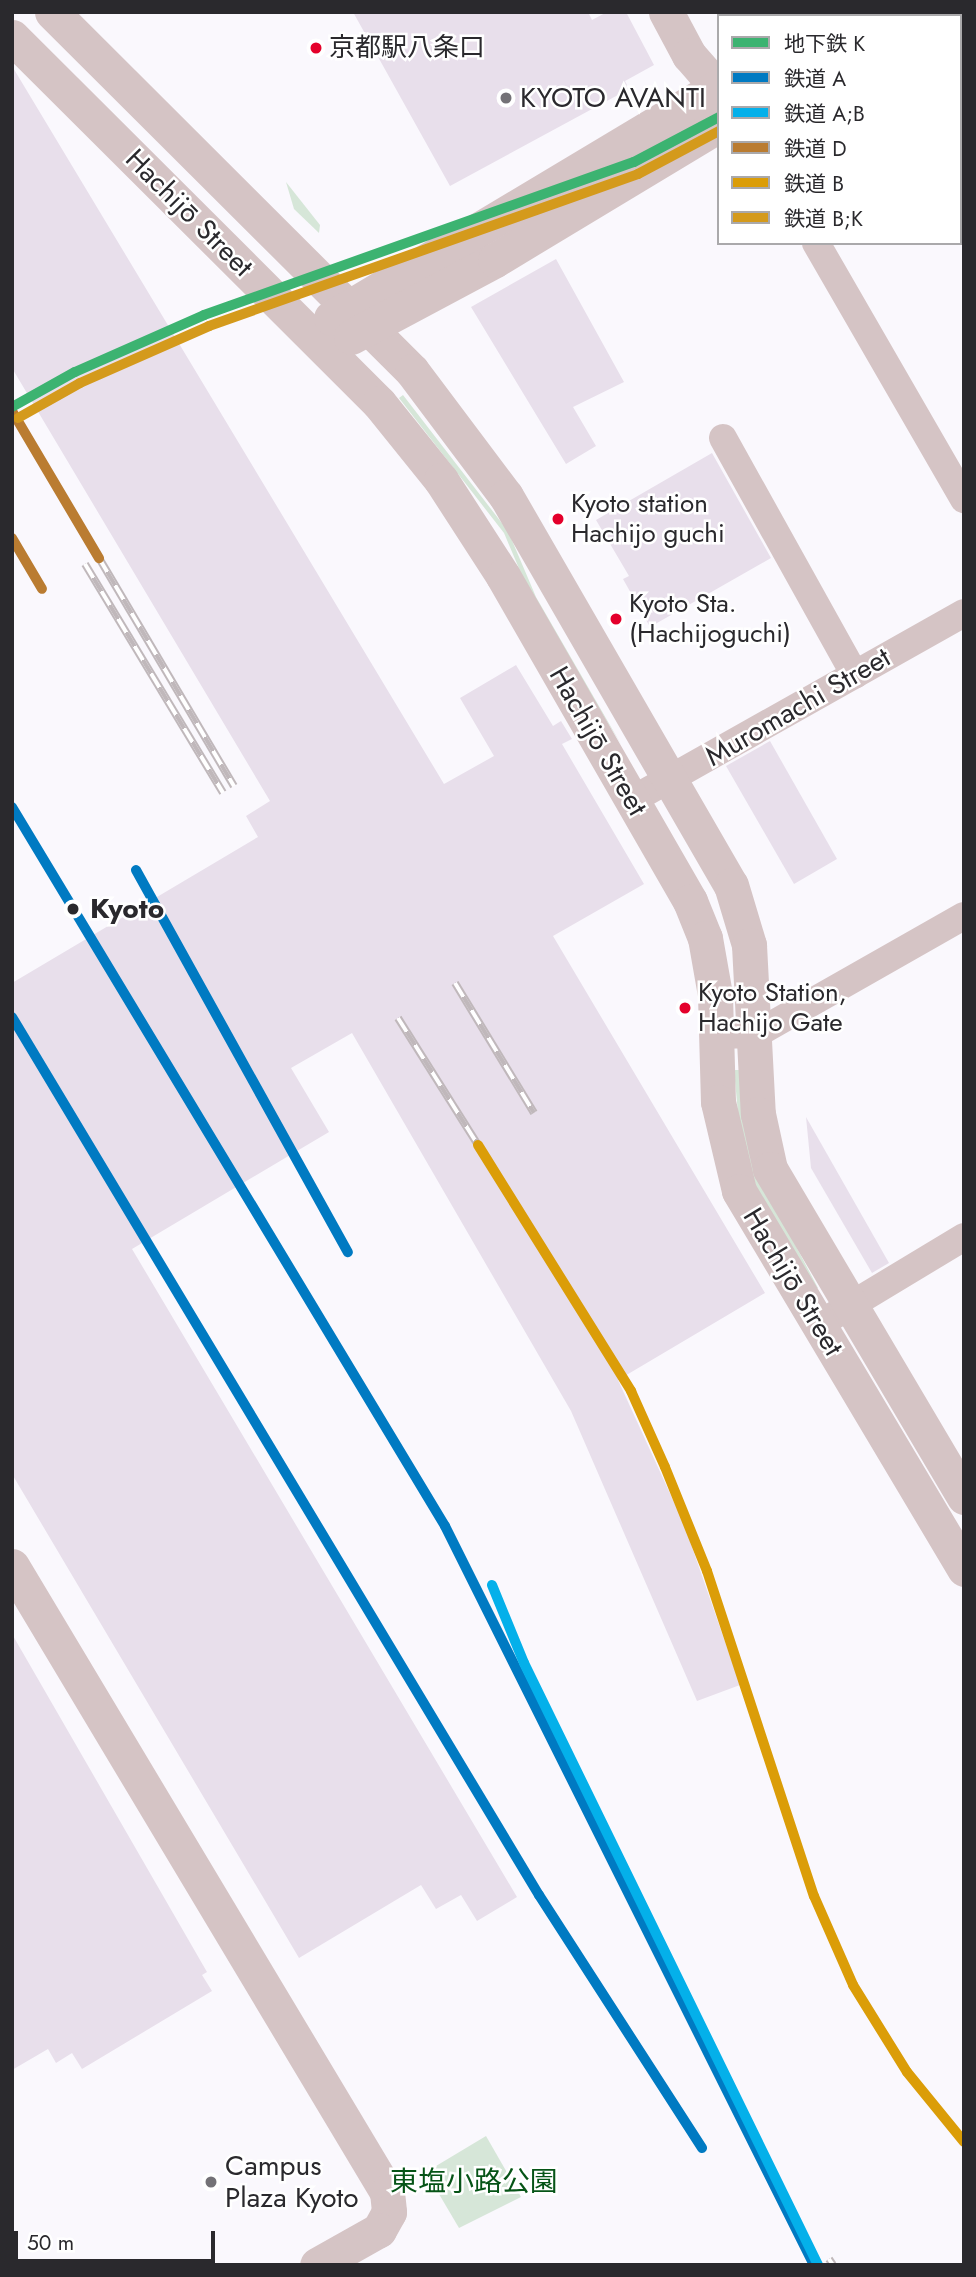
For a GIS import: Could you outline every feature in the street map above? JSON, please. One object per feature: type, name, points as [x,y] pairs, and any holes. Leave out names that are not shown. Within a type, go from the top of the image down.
[{"type":"street","name":"Hachijō Street","points":[[52,12],[360,319],[478,452],[670,780],[742,914],[756,1034],[758,1114],[770,1169],[964,1497]]},
{"type":"street","points":[[666,12],[689,55],[717,87]]},
{"type":"street","name":"Hachijō Street","points":[[12,37],[379,403],[441,480],[632,800],[705,937],[716,1035],[722,1130],[738,1191],[964,1569]]},
{"type":"street","points":[[360,319],[717,89]]},
{"type":"street","points":[[307,332],[360,319],[717,126]]},
{"type":"street","points":[[817,245],[964,499]]},
{"type":"street","points":[[723,439],[855,675]]},
{"type":"street","name":"Muromachi Street","points":[[632,800],[964,613]]},
{"type":"street","points":[[716,1035],[756,1034],[964,916]]},
{"type":"street","points":[[818,1325],[964,1237]]},
{"type":"street","points":[[12,1566],[387,2192],[389,2212],[379,2230],[317,2265]]},
{"type":"green space","points":[[286,182],[320,225],[319,233],[294,209]]},
{"type":"green space","points":[[403,395],[508,531],[536,597],[622,746],[532,599],[504,533],[399,398]]},
{"type":"green space","points":[[734,1070],[740,1070],[751,1161],[818,1288],[812,1290],[761,1199],[741,1145]]},
{"type":"green space","name":"東塩小路公園","points":[[486,2136],[521,2197],[459,2228],[426,2172]]},
{"type":"building","name":"KYOTO AVANTI","points":[[353,12],[588,12],[592,20],[607,12],[626,12],[654,65],[625,81],[629,89],[450,186]]},
{"type":"building","points":[[12,66],[444,784],[494,756],[460,698],[516,665],[553,726],[561,721],[572,739],[562,744],[644,884],[553,936],[765,1293],[618,1380],[684,1524],[740,1685],[697,1701],[571,1411],[352,1033],[291,1068],[329,1132],[132,1249],[517,1897],[477,1921],[461,1895],[436,1909],[421,1885],[299,1958],[12,1474],[12,983],[258,837],[246,816],[270,801],[12,368]]},
{"type":"building","points":[[556,259],[624,382],[573,407],[596,446],[566,464],[471,307]]},
{"type":"building","points":[[712,453],[771,558],[650,627],[623,579],[629,576],[596,520]]},
{"type":"building","points":[[770,741],[837,859],[794,884],[726,766]]},
{"type":"building","points":[[806,1117],[889,1263],[872,1273],[811,1168]]},
{"type":"building","points":[[12,1634],[207,1972],[202,1975],[212,1991],[82,2069],[72,2053],[56,2063],[48,2049],[12,2070]]},
{"type":"railway","points":[[99,558],[234,786]]},
{"type":"railway","points":[[85,564],[223,793]]},
{"type":"railway","points":[[455,983],[534,1113]]},
{"type":"railway","points":[[398,1018],[478,1145]]},
{"type":"railway","points":[[829,2259],[833,2265]]},
{"type":"metro line","name":"K","points":[[12,407],[75,372],[204,315],[634,162],[717,118]]},
{"type":"rail line","name":"B;K","points":[[18,418],[80,383],[209,326],[638,174],[717,132]]},
{"type":"rail line","name":"D","points":[[12,411],[99,558]]},
{"type":"rail line","name":"D","points":[[12,538],[42,589]]},
{"type":"rail line","name":"A","points":[[12,807],[445,1526],[814,2265]]},
{"type":"rail line","name":"A","points":[[136,870],[348,1252]]},
{"type":"rail line","name":"A","points":[[12,1017],[539,1895],[702,2148]]},
{"type":"rail line","name":"B","points":[[478,1145],[631,1391],[665,1467],[707,1571],[814,1896],[853,1985],[907,2072],[964,2142]]},
{"type":"rail line","name":"A;B","points":[[492,1585],[524,1663],[818,2265]]},
{"type":"place","name":"京都駅八条口","points":[[316,48]]},
{"type":"place","name":"KYOTO AVANTI","points":[[506,98]]},
{"type":"place","name":"Kyoto station Hachijo guchi","points":[[558,519]]},
{"type":"place","name":"Kyoto Sta. (Hachijoguchi)","points":[[616,619]]},
{"type":"place","name":"Kyoto","points":[[73,909]]},
{"type":"place","name":"Kyoto Station, Hachijo Gate","points":[[685,1008]]},
{"type":"place","name":"Campus Plaza Kyoto","points":[[211,2182]]}]
